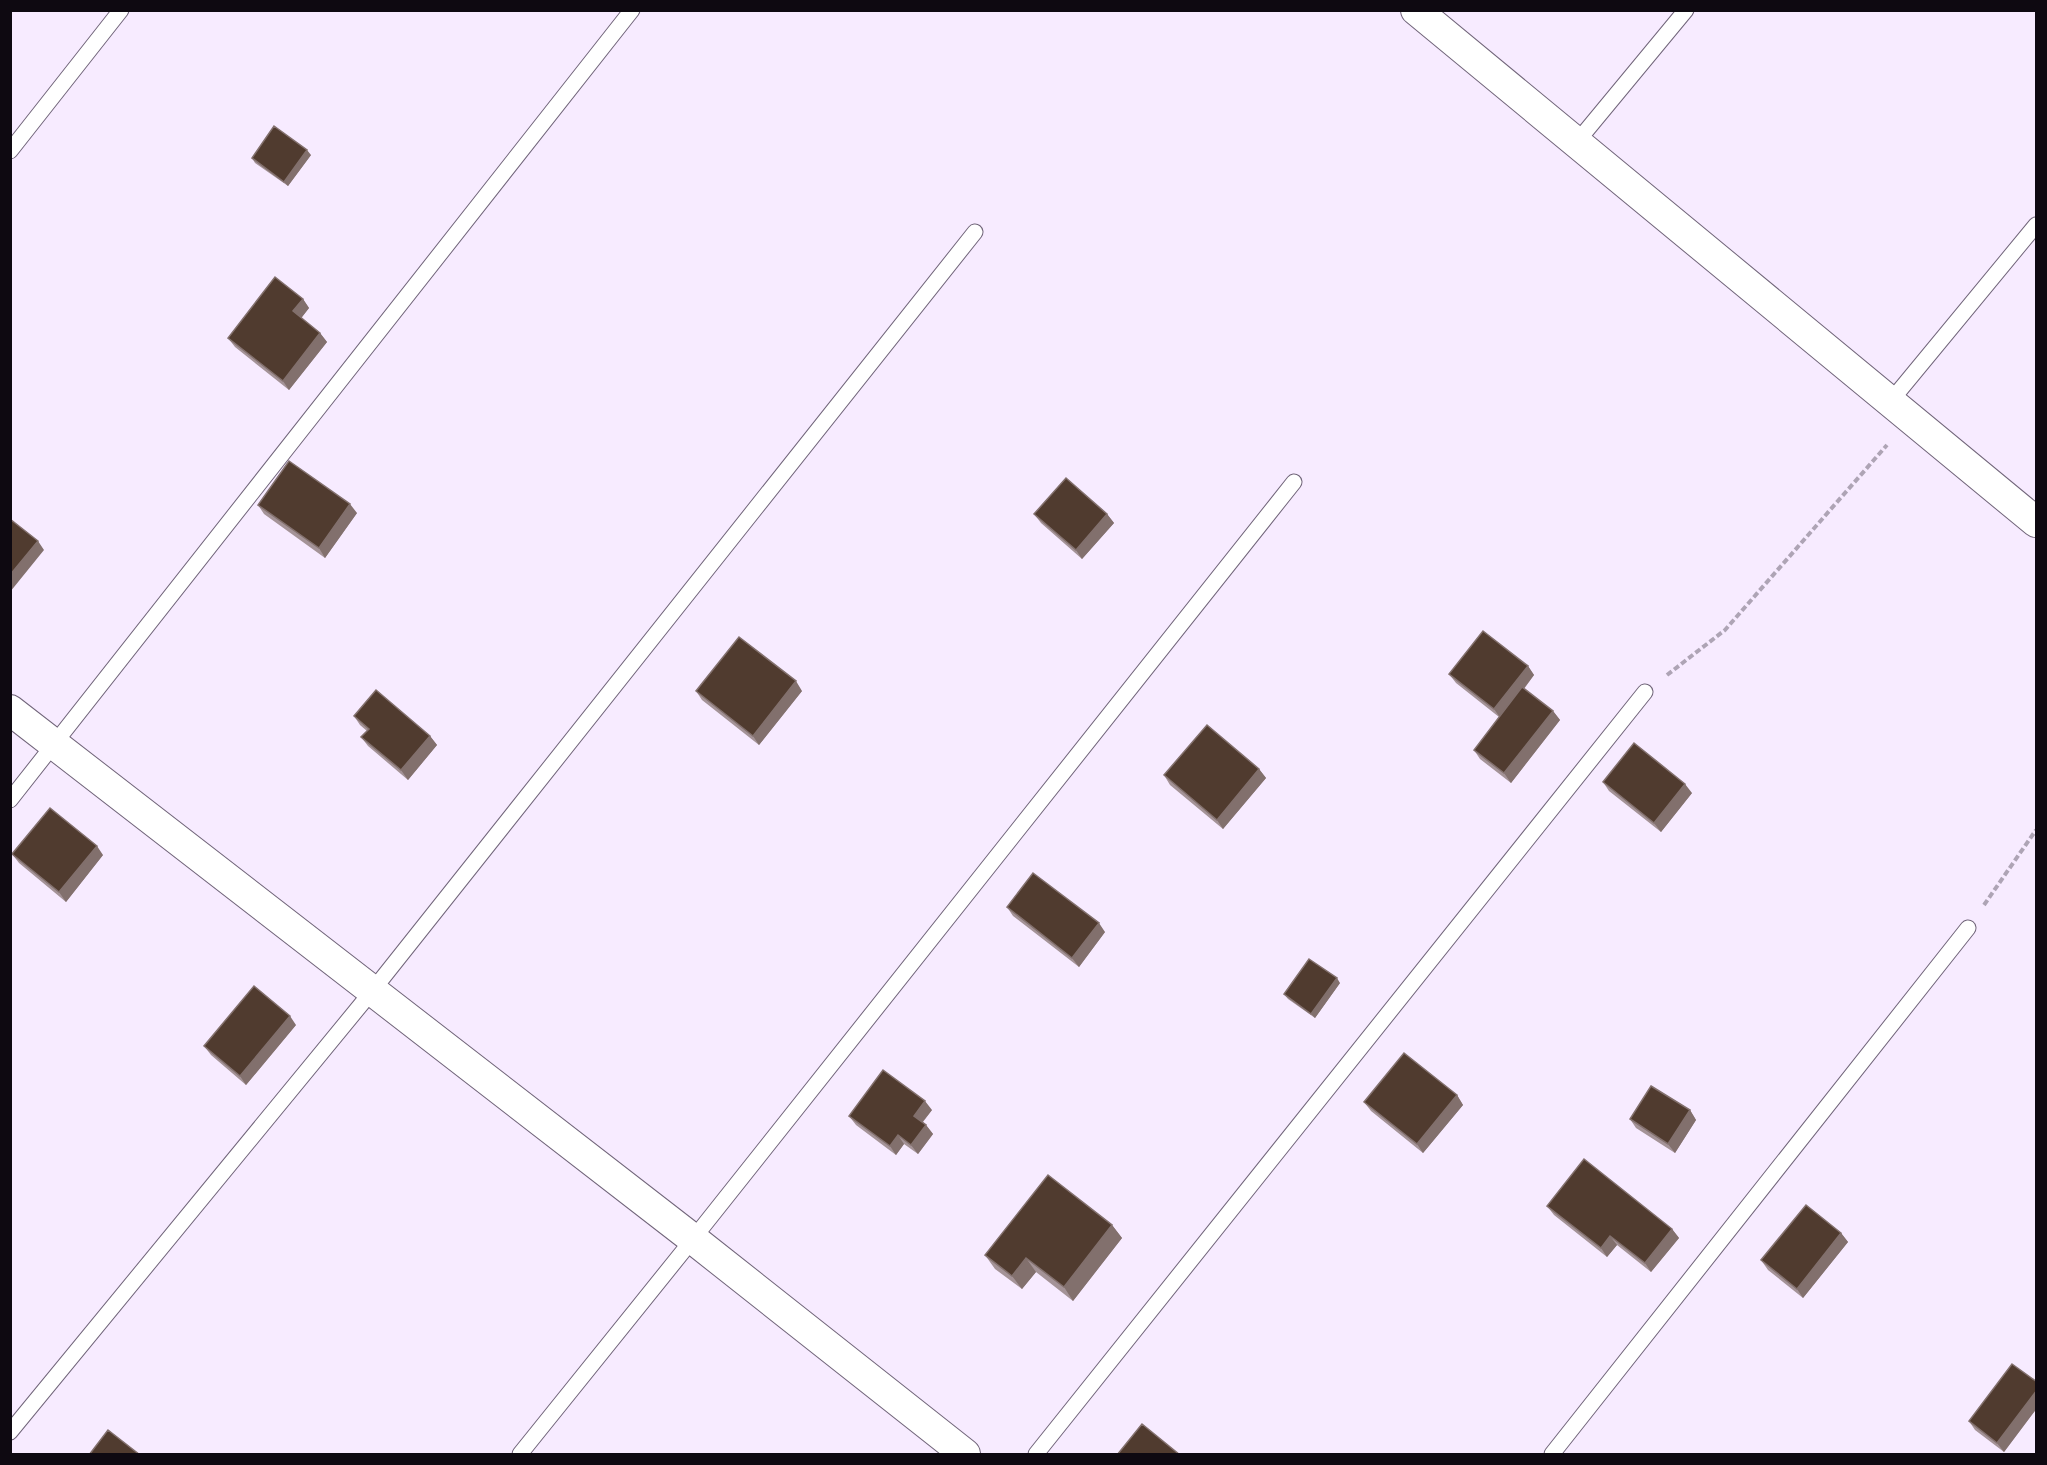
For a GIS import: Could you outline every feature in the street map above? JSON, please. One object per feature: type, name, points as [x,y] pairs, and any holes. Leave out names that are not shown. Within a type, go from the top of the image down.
[{"type":"street","points":[[1416,10],[2037,522]]},
{"type":"street","points":[[10,710],[693,1239],[965,1455]]},
{"type":"lane","points":[[10,151],[121,10]]},
{"type":"lane","points":[[10,800],[632,10]]},
{"type":"lane","points":[[1576,143],[1686,10]]},
{"type":"lane","points":[[1898,409],[2037,225]]},
{"type":"lane","points":[[10,1432],[373,990],[975,232]]},
{"type":"lane","points":[[520,1455],[1294,482]]},
{"type":"lane","points":[[1036,1455],[1645,692]]},
{"type":"lane","points":[[1552,1455],[1968,928]]},
{"type":"path","points":[[1645,692],[1725,630],[1893,438],[1898,409]]},
{"type":"path","points":[[1968,928],[2037,830]]},
{"type":"building","points":[[274,126],[307,150],[284,182],[252,158]]},
{"type":"building","points":[[275,277],[303,299],[293,311],[320,333],[283,381],[228,338]]},
{"type":"building","points":[[289,461],[350,504],[319,548],[258,505]]},
{"type":"building","points":[[1066,478],[1107,514],[1076,550],[1034,514]]},
{"type":"building","points":[[10,519],[38,541],[10,575]]},
{"type":"building","points":[[1483,631],[1528,666],[1494,709],[1449,674]]},
{"type":"building","points":[[739,637],[796,681],[753,736],[696,691]]},
{"type":"building","points":[[1522,687],[1553,711],[1504,773],[1474,750]]},
{"type":"building","points":[[376,690],[430,736],[401,770],[361,737],[369,729],[354,716]]},
{"type":"building","points":[[1207,725],[1259,769],[1217,820],[1164,775]]},
{"type":"building","points":[[1634,743],[1685,784],[1654,823],[1603,782]]},
{"type":"building","points":[[50,808],[97,846],[59,892],[12,854]]},
{"type":"building","points":[[1033,873],[1099,923],[1072,958],[1007,907]]},
{"type":"building","points":[[1309,959],[1337,978],[1311,1014],[1284,994]]},
{"type":"building","points":[[254,986],[290,1016],[240,1076],[204,1046]]},
{"type":"building","points":[[1404,1053],[1457,1095],[1417,1144],[1364,1102]]},
{"type":"building","points":[[883,1070],[925,1101],[914,1116],[926,1125],[911,1145],[898,1135],[890,1146],[849,1116]]},
{"type":"building","points":[[1651,1086],[1690,1110],[1668,1144],[1630,1119]]},
{"type":"building","points":[[1584,1159],[1672,1229],[1645,1263],[1610,1236],[1601,1248],[1547,1206]]},
{"type":"building","points":[[1048,1175],[1112,1225],[1064,1287],[1026,1258],[1012,1276],[985,1255]]},
{"type":"building","points":[[1806,1205],[1841,1233],[1797,1289],[1761,1260]]},
{"type":"building","points":[[2012,1364],[2037,1382],[2037,1390],[1997,1443],[1969,1421]]},
{"type":"building","points":[[1142,1424],[1180,1455],[1117,1455]]},
{"type":"building","points":[[108,1430],[140,1455],[89,1455]]}]
